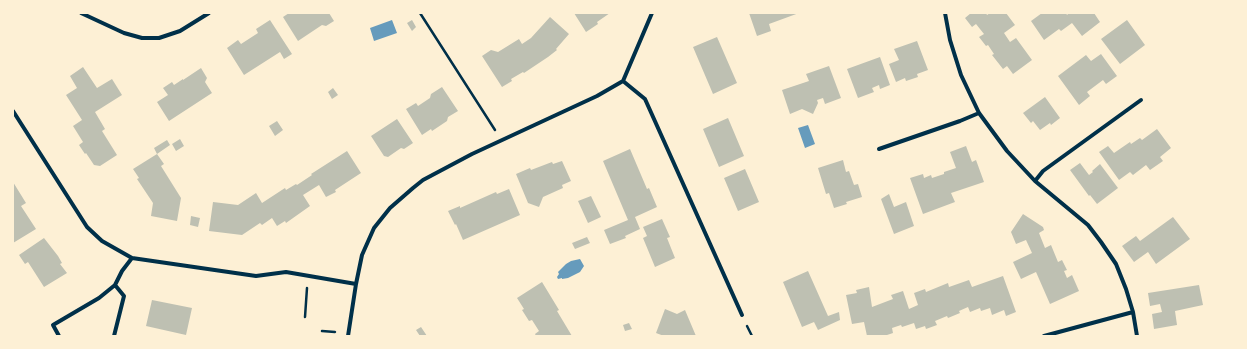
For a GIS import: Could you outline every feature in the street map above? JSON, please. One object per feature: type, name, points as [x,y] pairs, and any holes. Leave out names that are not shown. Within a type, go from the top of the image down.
[{"type":"street","points":[[81,13],[124,34],[142,38],[159,38],[180,31],[209,13]]},
{"type":"street","points":[[348,336],[362,255],[374,228],[390,208],[423,180],[472,154],[597,96],[623,82],[652,13]]},
{"type":"street","points":[[945,13],[950,40],[961,75],[978,113],[1007,151],[1035,181],[1088,225],[1116,264],[1133,312],[1137,336]]},
{"type":"street","points":[[623,82],[645,99],[742,315]]},
{"type":"street","points":[[1035,181],[1043,171],[1141,100]]},
{"type":"street","points":[[13,111],[87,227],[102,240],[132,258],[256,276],[286,272],[356,284]]},
{"type":"street","points":[[879,149],[960,121],[978,113]]},
{"type":"street","points":[[59,336],[53,326],[99,298],[115,285],[122,271],[132,258]]},
{"type":"street","points":[[114,336],[124,296],[115,285]]},
{"type":"street","points":[[1044,336],[1133,312]]},
{"type":"path","points":[[420,13],[502,141]]},
{"type":"path","points":[[305,317],[308,276]]},
{"type":"water","points":[[392,20],[397,33],[374,41],[370,28]]},
{"type":"water","points":[[808,125],[815,144],[805,148],[798,128]]},
{"type":"water","points":[[580,259],[584,266],[580,272],[568,278],[558,279],[558,272],[566,264]]},
{"type":"building","points":[[289,13],[329,13],[334,21],[326,26],[322,25],[298,41],[283,17]]},
{"type":"building","points":[[574,13],[610,13],[586,32]]},
{"type":"building","points":[[749,13],[799,13],[769,24],[771,31],[757,36]]},
{"type":"building","points":[[971,13],[986,13],[987,15],[990,13],[1006,13],[1015,25],[1004,33],[1010,42],[1016,38],[1032,60],[1013,74],[1007,66],[1003,69],[992,55],[994,54],[988,45],[986,46],[979,37],[984,34],[976,24],[972,27],[965,18]]},
{"type":"building","points":[[1042,13],[1066,13],[1067,15],[1069,13],[1094,13],[1100,22],[1082,36],[1072,23],[1061,31],[1059,29],[1044,40],[1031,21]]},
{"type":"building","points":[[550,17],[569,34],[556,49],[557,50],[524,73],[523,72],[511,79],[512,81],[502,87],[482,56],[491,50],[498,52],[519,39],[522,44],[531,38]]},
{"type":"building","points":[[270,20],[292,54],[284,59],[280,52],[244,75],[227,48],[238,40],[241,44],[258,33],[256,29]]},
{"type":"building","points":[[412,20],[416,27],[412,31],[407,23]]},
{"type":"building","points":[[1127,20],[1145,45],[1120,64],[1101,39]]},
{"type":"building","points":[[717,37],[737,83],[713,94],[693,47]]},
{"type":"building","points":[[917,41],[928,70],[917,74],[918,77],[906,81],[905,78],[896,82],[889,64],[899,60],[894,49]]},
{"type":"building","points":[[1101,54],[1117,76],[1106,84],[1103,80],[1087,92],[1090,96],[1079,105],[1058,76],[1086,55],[1091,61]]},
{"type":"building","points":[[880,57],[890,85],[880,89],[879,85],[872,88],[874,92],[858,98],[847,69]]},
{"type":"building","points":[[829,66],[841,98],[825,104],[823,98],[817,100],[818,103],[813,114],[802,109],[790,114],[782,90],[809,81],[806,74]]},
{"type":"building","points":[[83,67],[97,88],[112,79],[122,95],[95,112],[105,129],[102,131],[117,155],[100,166],[94,165],[79,145],[83,142],[73,126],[82,120],[66,95],[77,88],[70,76]]},
{"type":"building","points":[[201,68],[207,78],[205,82],[212,93],[169,121],[157,102],[168,95],[163,88],[172,82],[174,85]]},
{"type":"building","points":[[442,87],[458,111],[448,117],[447,121],[432,131],[431,129],[422,135],[406,109],[416,103],[418,106],[430,98],[431,94]]},
{"type":"building","points":[[333,88],[338,95],[332,99],[328,92]]},
{"type":"building","points":[[1045,97],[1060,118],[1051,125],[1050,123],[1040,130],[1033,121],[1031,123],[1023,113]]},
{"type":"building","points":[[728,118],[744,156],[719,167],[703,129]]},
{"type":"building","points":[[397,119],[413,143],[404,149],[401,148],[388,157],[384,156],[371,136]]},
{"type":"building","points":[[277,121],[283,130],[275,136],[269,126]]},
{"type":"building","points":[[1157,129],[1171,148],[1160,157],[1163,161],[1150,170],[1146,165],[1133,175],[1130,172],[1119,180],[1099,152],[1108,146],[1114,153],[1130,142],[1131,144],[1140,138],[1142,140]]},
{"type":"building","points":[[180,139],[184,146],[176,151],[172,144]]},
{"type":"building","points":[[167,140],[170,145],[157,154],[154,148]]},
{"type":"building","points":[[966,146],[972,162],[976,160],[984,182],[951,193],[955,202],[923,214],[910,178],[923,174],[924,178],[931,175],[932,178],[956,168],[950,152]]},
{"type":"building","points":[[630,149],[647,189],[649,188],[657,207],[635,217],[640,229],[625,236],[626,238],[610,244],[604,230],[628,220],[603,161]]},
{"type":"building","points":[[347,151],[361,173],[335,190],[336,192],[326,197],[319,185],[303,195],[310,206],[286,223],[285,221],[277,226],[272,218],[262,225],[260,223],[242,235],[209,231],[213,202],[238,205],[256,193],[262,203],[285,188],[286,190],[296,184],[297,185],[312,175],[311,174]]},
{"type":"building","points":[[157,154],[164,164],[161,166],[181,198],[177,221],[151,216],[153,203],[137,179],[139,178],[133,169]]},
{"type":"building","points":[[843,160],[846,172],[849,171],[854,185],[858,184],[862,197],[834,208],[829,193],[826,194],[818,168]]},
{"type":"building","points":[[562,161],[571,181],[562,185],[563,188],[543,197],[539,207],[528,203],[516,174],[530,168],[531,170],[552,162],[553,164]]},
{"type":"building","points":[[1080,163],[1089,175],[1100,164],[1118,188],[1097,204],[1090,195],[1089,196],[1070,170]]},
{"type":"building","points":[[745,169],[759,202],[738,211],[724,178]]},
{"type":"building","points":[[13,182],[26,203],[21,206],[36,229],[13,243]]},
{"type":"building","points":[[509,189],[520,215],[463,240],[448,211],[460,206],[460,208],[496,192],[497,194]]},
{"type":"building","points":[[889,194],[894,207],[906,202],[914,226],[894,234],[881,199]]},
{"type":"building","points":[[591,196],[601,217],[588,223],[578,201]]},
{"type":"building","points":[[1023,214],[1043,227],[1044,230],[1039,233],[1045,248],[1051,245],[1058,262],[1062,260],[1067,270],[1064,271],[1067,278],[1072,275],[1079,291],[1050,304],[1036,272],[1021,279],[1013,262],[1032,253],[1026,240],[1016,244],[1011,232]]},
{"type":"building","points":[[191,216],[200,218],[198,227],[190,225]]},
{"type":"building","points":[[1173,217],[1190,239],[1156,264],[1148,252],[1134,262],[1122,246],[1136,236],[1140,241]]},
{"type":"building","points":[[662,219],[670,237],[667,238],[675,258],[655,267],[643,238],[647,236],[643,227]]},
{"type":"building","points":[[587,237],[590,243],[575,249],[572,243]]},
{"type":"building","points":[[44,238],[58,256],[62,263],[60,264],[67,273],[44,287],[28,262],[25,264],[19,255]]},
{"type":"building","points":[[808,271],[828,316],[839,312],[840,320],[818,330],[814,322],[802,327],[783,282]]},
{"type":"building","points":[[1003,276],[1016,312],[1006,316],[1004,310],[992,315],[990,308],[981,311],[980,308],[970,312],[968,307],[959,311],[960,313],[935,321],[937,325],[926,329],[925,326],[916,329],[914,323],[902,327],[901,325],[892,328],[893,333],[884,336],[867,336],[864,322],[852,324],[846,295],[857,293],[856,290],[869,287],[872,307],[893,299],[891,295],[903,291],[909,309],[918,305],[914,293],[925,289],[926,292],[948,283],[949,287],[969,280],[972,287]]},
{"type":"building","points":[[542,282],[559,310],[557,311],[572,336],[536,336],[535,334],[539,331],[532,320],[529,321],[517,298]]},
{"type":"building","points":[[1199,285],[1203,305],[1175,311],[1177,325],[1154,329],[1152,314],[1162,312],[1160,304],[1150,306],[1148,293]]},
{"type":"building","points":[[152,300],[192,308],[186,335],[146,326]]},
{"type":"building","points":[[665,309],[677,314],[685,310],[696,336],[664,336],[656,333]]},
{"type":"building","points":[[629,323],[632,329],[625,331],[623,325]]},
{"type":"building","points":[[421,327],[427,336],[420,336],[416,330]]}]
